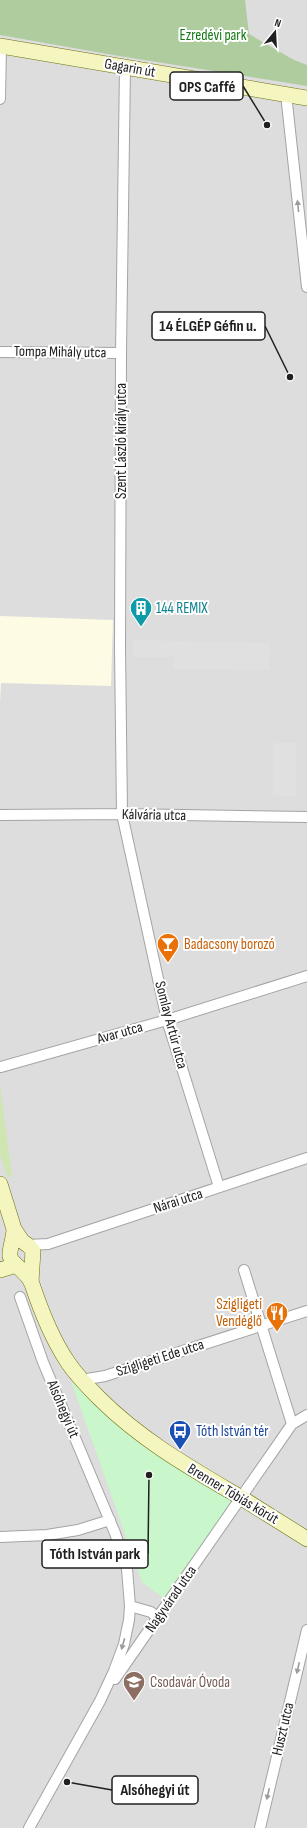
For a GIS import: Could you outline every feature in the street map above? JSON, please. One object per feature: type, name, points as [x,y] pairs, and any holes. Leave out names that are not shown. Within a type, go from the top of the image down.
[{"type":"street","name":"Gagarin út","points":[[1,46],[307,98]]},
{"type":"street","points":[[0,99],[1,46]]},
{"type":"street","name":"Szent László király utca","points":[[122,814],[120,648],[121,353],[125,67]]},
{"type":"street","points":[[286,94],[304,226],[307,287]]},
{"type":"street","name":"Tompa Mihály utca","points":[[0,352],[121,353]]},
{"type":"street","name":"Kálvária utca","points":[[0,815],[122,814],[307,817]]},
{"type":"street","name":"Somlay Artúr utca","points":[[122,814],[167,1020],[219,1187]]},
{"type":"street","name":"Avar utca","points":[[1,1067],[167,1020],[307,976]]},
{"type":"street","name":"Nárai utca","points":[[30,1252],[48,1244],[307,1158]]},
{"type":"street","points":[[0,1184],[14,1229],[11,1260]]},
{"type":"street","points":[[14,1229],[30,1252]]},
{"type":"street","points":[[0,1270],[11,1260],[16,1245],[30,1252]]},
{"type":"street","points":[[11,1260],[26,1266],[30,1252]]},
{"type":"street","name":"Brenner Tóbiás körút","points":[[30,1252],[31,1282]]},
{"type":"street","name":"Brenner Tóbiás körút","points":[[11,1260],[26,1274],[31,1282],[45,1322],[67,1362],[81,1380],[123,1420],[152,1444],[178,1462],[241,1498],[307,1539]]},
{"type":"street","points":[[244,1270],[292,1424],[307,1415]]},
{"type":"street","name":"Alsóhegyi út","points":[[20,1297],[43,1362],[110,1520],[127,1569],[130,1606],[124,1644],[114,1671],[100,1700],[30,1828]]},
{"type":"street","name":"Szigligeti Ede utca","points":[[81,1380],[105,1376],[307,1311]]},
{"type":"street","name":"Nagyvárad utca","points":[[100,1700],[292,1424]]},
{"type":"street","points":[[0,1537],[47,1534],[78,1530],[110,1520]]},
{"type":"street","points":[[130,1606],[151,1612],[158,1618]]},
{"type":"street","name":"Huszt utca","points":[[260,1828],[307,1630]]},
{"type":"shaded area","points":[[0,0],[307,0],[307,1828],[0,1828]]},
{"type":"shaded area","points":[[0,616],[113,620],[111,686],[1,683],[0,702]]},
{"type":"shaded area","points":[[133,640],[270,643],[269,670],[173,669],[173,657],[133,657]]},
{"type":"shaded area","points":[[273,743],[296,743],[296,796],[273,796]]},
{"type":"green space","name":"Ezredévi park","points":[[0,0],[245,0],[249,34],[294,60],[307,65],[307,86],[119,56],[0,35]]},
{"type":"green space","points":[[0,1085],[12,1175],[8,1178],[0,1155]]},
{"type":"green space","points":[[71,1381],[154,1453],[235,1498],[167,1601],[142,1582]]},
{"type":"place","name":"OPS Caffé","points":[[267,125]]},
{"type":"place","name":"14 ÉLGÉP Géfin u.","points":[[290,377]]},
{"type":"place","name":"144 REMIX","points":[[141,628]]},
{"type":"place","name":"Badacsony borozó","points":[[168,964]]},
{"type":"place","name":"Szigligeti Vendéglő","points":[[277,1332]]},
{"type":"place","name":"Tóth István tér","points":[[180,1450]]},
{"type":"place","name":"Tóth István park","points":[[149,1475]]},
{"type":"place","name":"Csodavár Óvoda","points":[[134,1702]]},
{"type":"place","name":"Alsóhegyi út","points":[[67,1782]]}]
